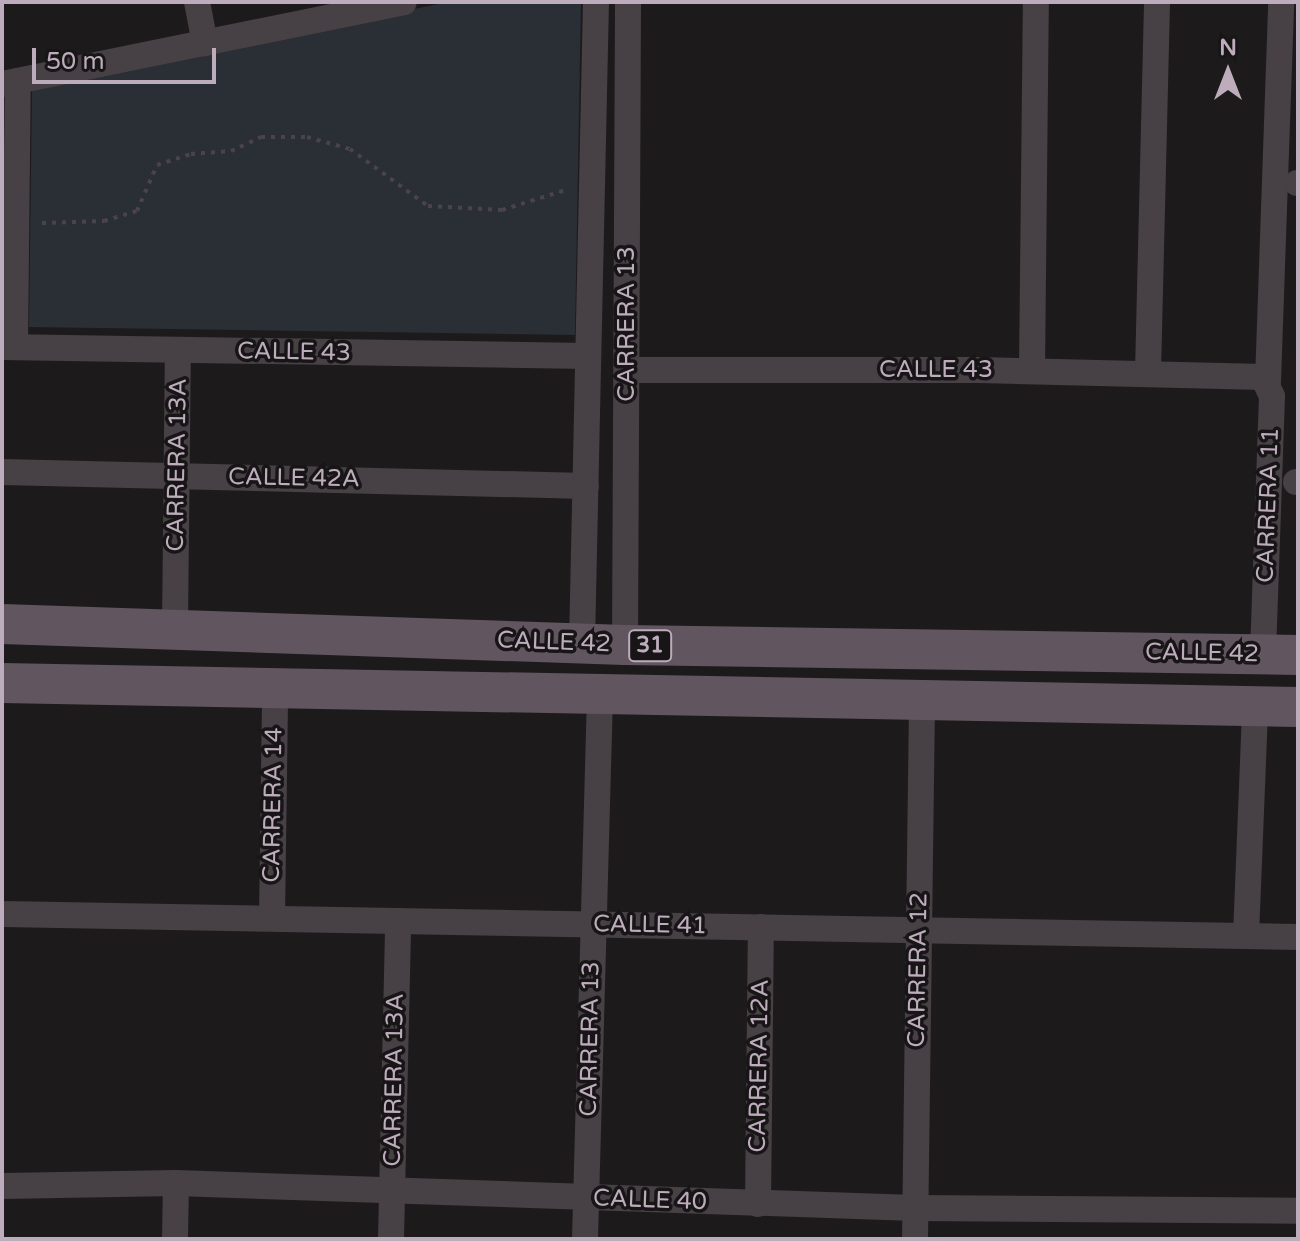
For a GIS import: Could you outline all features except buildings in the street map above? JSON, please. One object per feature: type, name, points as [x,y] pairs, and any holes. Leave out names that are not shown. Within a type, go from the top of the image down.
[{"type":"main road","name":"CALLE 42","points":[[2,624],[175,627],[625,645],[1280,655]]},
{"type":"main road","name":"31","points":[[2,683],[275,691],[1298,707]]},
{"type":"street","points":[[197,2],[205,43]]},
{"type":"street","points":[[8,347],[16,226],[10,83],[404,2]]},
{"type":"street","name":"CARRERA 13","points":[[582,643],[596,2]]},
{"type":"street","name":"CARRERA 13","points":[[625,645],[628,2]]},
{"type":"street","points":[[1032,371],[1036,2]]},
{"type":"street","points":[[1148,372],[1157,2]]},
{"type":"street","name":"CARRERA 11","points":[[1280,655],[1272,396],[1256,378],[1281,2]]},
{"type":"street","name":"CALLE 43","points":[[8,347],[587,356]]},
{"type":"street","name":"CARRERA 13A","points":[[175,627],[178,351]]},
{"type":"street","name":"CALLE 43","points":[[627,370],[1148,372],[1256,378]]},
{"type":"street","name":"CALLE 42A","points":[[2,472],[586,486]]},
{"type":"street","name":"CARRERA 14","points":[[272,918],[275,691]]},
{"type":"street","name":"CARRERA 13","points":[[585,1239],[600,696]]},
{"type":"street","name":"CARRERA 12","points":[[915,1239],[922,701]]},
{"type":"street","points":[[1246,936],[1255,707]]},
{"type":"street","name":"CALLE 41","points":[[2,914],[1298,937]]},
{"type":"street","name":"CARRERA 13A","points":[[391,1239],[398,921]]},
{"type":"street","name":"CARRERA 12A","points":[[758,1204],[761,927]]},
{"type":"street","points":[[175,1239],[176,1183]]},
{"type":"street","name":"CALLE 40","points":[[2,1186],[176,1183],[915,1208],[1298,1211]]},
{"type":"path","points":[[16,226],[104,221],[137,211],[157,165],[191,154],[231,151],[261,137],[307,137],[350,149],[428,206],[502,210],[591,182]]},
{"type":"shaded area","points":[[448,2],[581,2],[575,335],[29,327],[32,88]]}]
